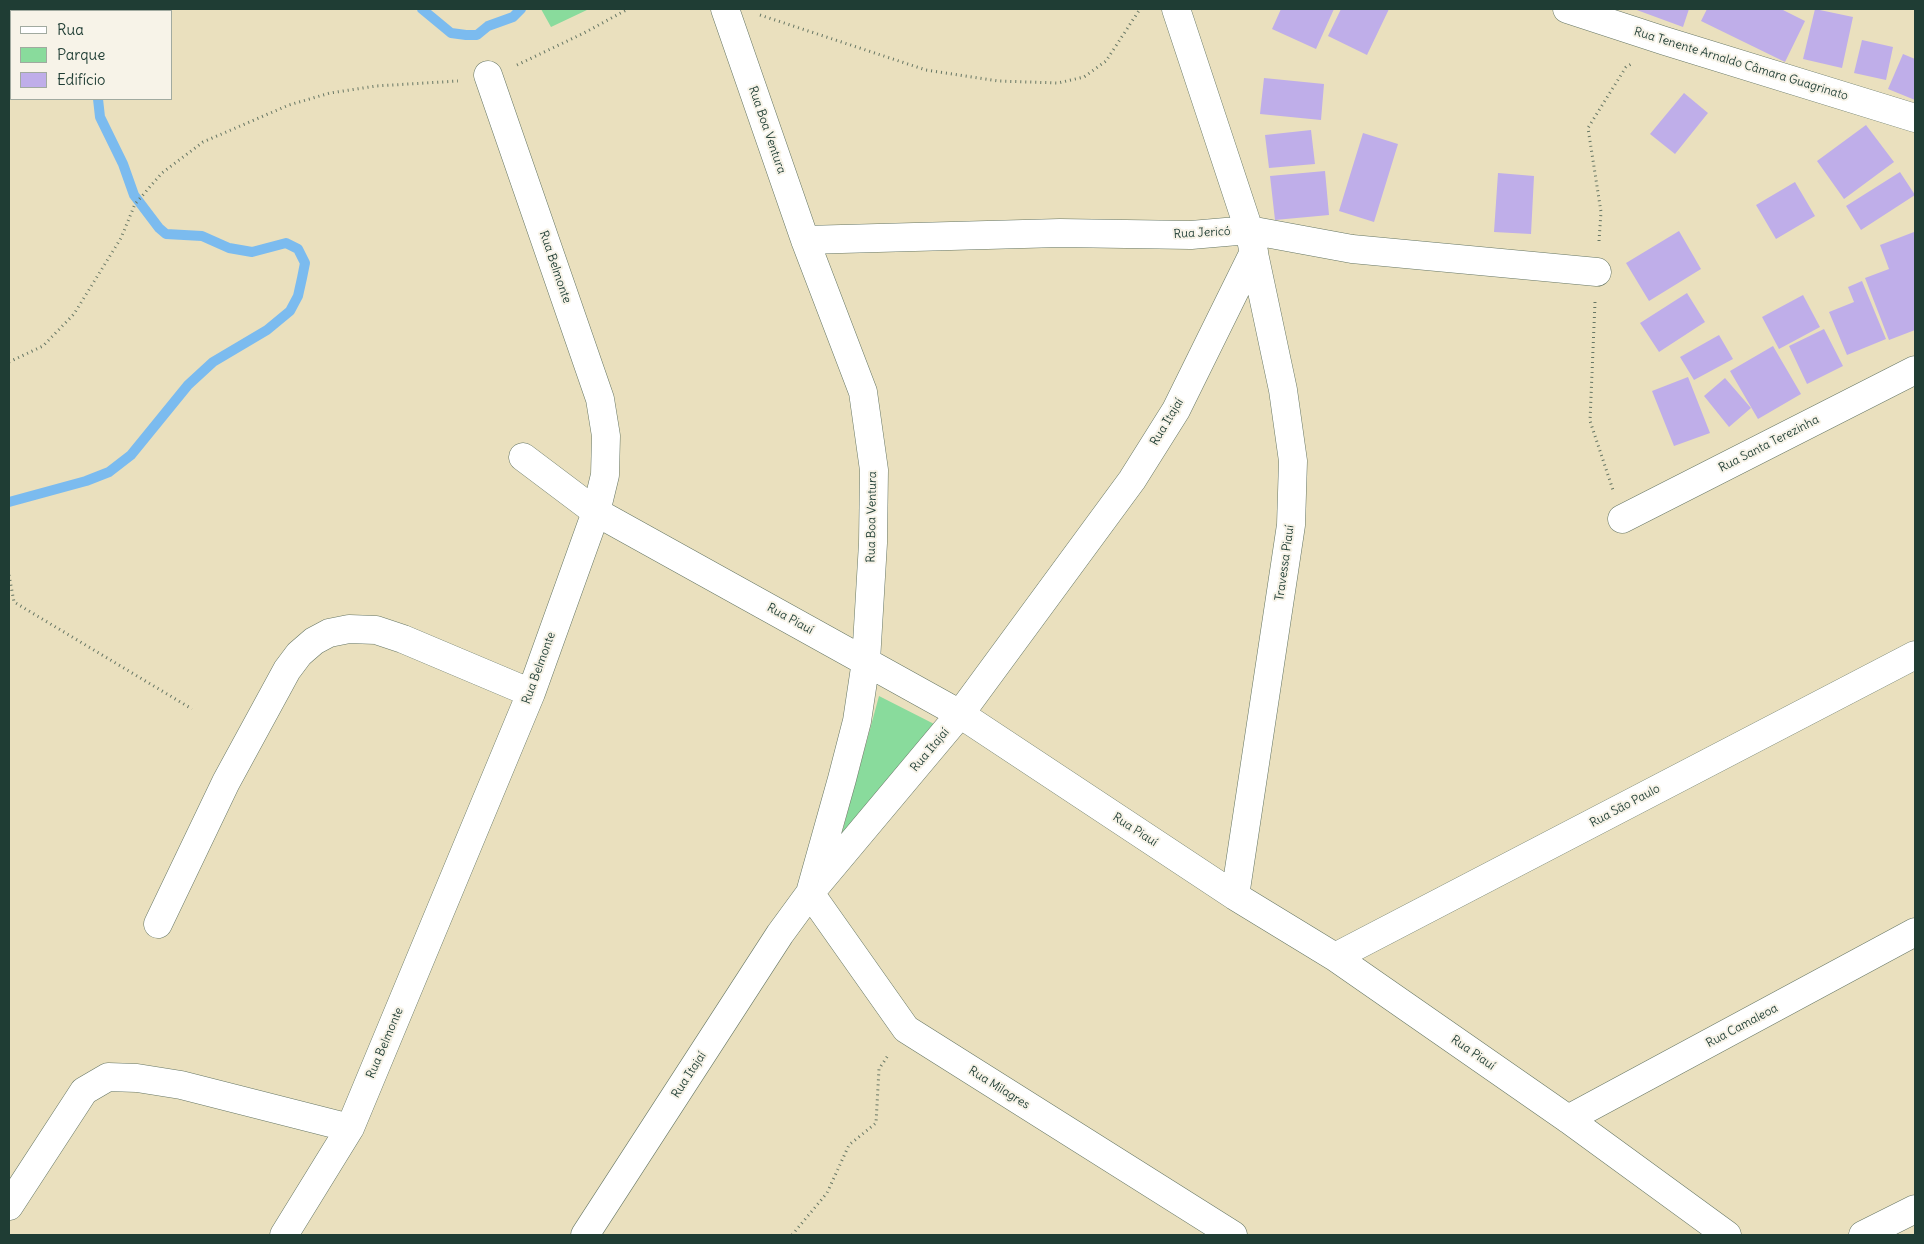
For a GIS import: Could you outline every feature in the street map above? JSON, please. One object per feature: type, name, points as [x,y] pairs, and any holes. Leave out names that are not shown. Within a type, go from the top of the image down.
[{"type":"street","name":"Rua Boa Ventura","points":[[725,9],[805,240],[863,392],[874,470],[873,543],[866,661],[855,729],[810,893]]},
{"type":"street","points":[[1176,9],[1251,241]]},
{"type":"street","name":"Rua Tenente Arnaldo Câmara Guagrinato","points":[[1567,9],[1915,118]]},
{"type":"street","name":"Rua Belmonte","points":[[284,1235],[350,1128],[531,693],[596,512],[605,475],[606,436],[600,399],[488,75]]},
{"type":"street","name":"Rua Jericó","points":[[805,240],[1060,234],[1191,235],[1597,272]]},
{"type":"street","name":"Rua Itajaí","points":[[584,1235],[780,934],[810,893],[960,714],[1132,480],[1176,410],[1251,241]]},
{"type":"street","name":"Travessa Piauí","points":[[1235,896],[1291,516],[1293,461],[1283,390],[1251,241]]},
{"type":"street","name":"Rua Santa Terezinha","points":[[1622,519],[1915,370]]},
{"type":"street","name":"Rua Piauí","points":[[523,457],[596,512],[960,714],[1235,896],[1335,957],[1568,1119],[1727,1235]]},
{"type":"street","points":[[158,924],[226,782],[287,670],[314,641],[329,633],[349,629],[376,630],[403,639],[531,693]]},
{"type":"street","name":"Rua São Paulo","points":[[1335,957],[1915,654]]},
{"type":"street","name":"Rua Milagres","points":[[810,893],[906,1029],[1233,1235]]},
{"type":"street","name":"Rua Camaleoa","points":[[1568,1119],[1915,932]]},
{"type":"street","points":[[9,1206],[84,1091],[108,1077],[137,1078],[182,1085],[350,1128]]},
{"type":"street","points":[[1863,1235],[1915,1209]]},
{"type":"path","points":[[9,362],[43,346],[74,314],[121,238],[135,204],[162,173],[202,142],[289,105],[330,93],[367,87],[459,81],[488,75],[530,60],[628,9]]},
{"type":"path","points":[[758,14],[926,70],[998,81],[1058,83],[1084,77],[1106,61],[1140,9]]},
{"type":"path","points":[[9,575],[14,602],[192,709]]},
{"type":"path","points":[[792,1235],[826,1193],[849,1145],[876,1123],[879,1069],[906,1029]]},
{"type":"green space","points":[[90,9],[151,9],[150,10]]},
{"type":"green space","points":[[541,9],[589,9],[551,27]]},
{"type":"green space","points":[[879,696],[940,727],[836,855]]},
{"type":"building","points":[[1281,9],[1334,9],[1316,49],[1272,29]]},
{"type":"building","points":[[1341,9],[1389,9],[1367,55],[1328,36]]},
{"type":"building","points":[[1634,9],[1689,9],[1683,27]]},
{"type":"building","points":[[1707,9],[1781,9],[1805,21],[1785,62],[1701,21]]},
{"type":"building","points":[[1815,9],[1853,17],[1842,68],[1803,59]]},
{"type":"building","points":[[1862,40],[1893,47],[1886,80],[1854,73]]},
{"type":"building","points":[[1903,54],[1915,59],[1915,100],[1888,89]]},
{"type":"building","points":[[1264,78],[1324,84],[1321,120],[1260,114]]},
{"type":"building","points":[[1684,93],[1708,113],[1675,154],[1650,134]]},
{"type":"building","points":[[1866,125],[1894,162],[1844,199],[1817,161]]},
{"type":"building","points":[[1311,130],[1315,164],[1269,168],[1265,135]]},
{"type":"building","points":[[1363,133],[1398,144],[1374,222],[1339,211]]},
{"type":"building","points":[[1325,171],[1329,215],[1275,220],[1270,176]]},
{"type":"building","points":[[1900,172],[1915,195],[1861,230],[1846,206]]},
{"type":"building","points":[[1498,173],[1534,176],[1531,234],[1494,232]]},
{"type":"building","points":[[1795,182],[1815,216],[1776,239],[1756,205]]},
{"type":"building","points":[[1679,231],[1701,269],[1649,301],[1626,263]]},
{"type":"building","points":[[1914,232],[1915,330],[1889,340],[1865,278],[1889,269],[1880,245]]},
{"type":"building","points":[[1862,281],[1886,339],[1847,355],[1829,312],[1854,302],[1848,287]]},
{"type":"building","points":[[1687,293],[1705,322],[1659,352],[1640,323]]},
{"type":"building","points":[[1803,295],[1820,327],[1779,349],[1762,317]]},
{"type":"building","points":[[1824,329],[1843,366],[1807,384],[1789,346]]},
{"type":"building","points":[[1719,335],[1733,359],[1694,380],[1680,357]]},
{"type":"building","points":[[1773,346],[1801,394],[1758,419],[1730,371]]},
{"type":"building","points":[[1688,377],[1710,433],[1674,446],[1652,391]]},
{"type":"building","points":[[1725,378],[1751,408],[1729,427],[1704,396]]},
{"type":"waterway","points":[[422,9],[451,33],[466,35],[477,35],[488,26],[513,17],[521,9]]},
{"type":"waterway","points":[[9,502],[86,481],[109,472],[131,455],[188,385],[213,362],[267,330],[290,311],[298,296],[302,278],[305,263],[298,249],[286,243],[252,252],[229,248],[202,236],[166,234],[159,228],[134,195],[123,164],[100,117],[98,100]]}]
